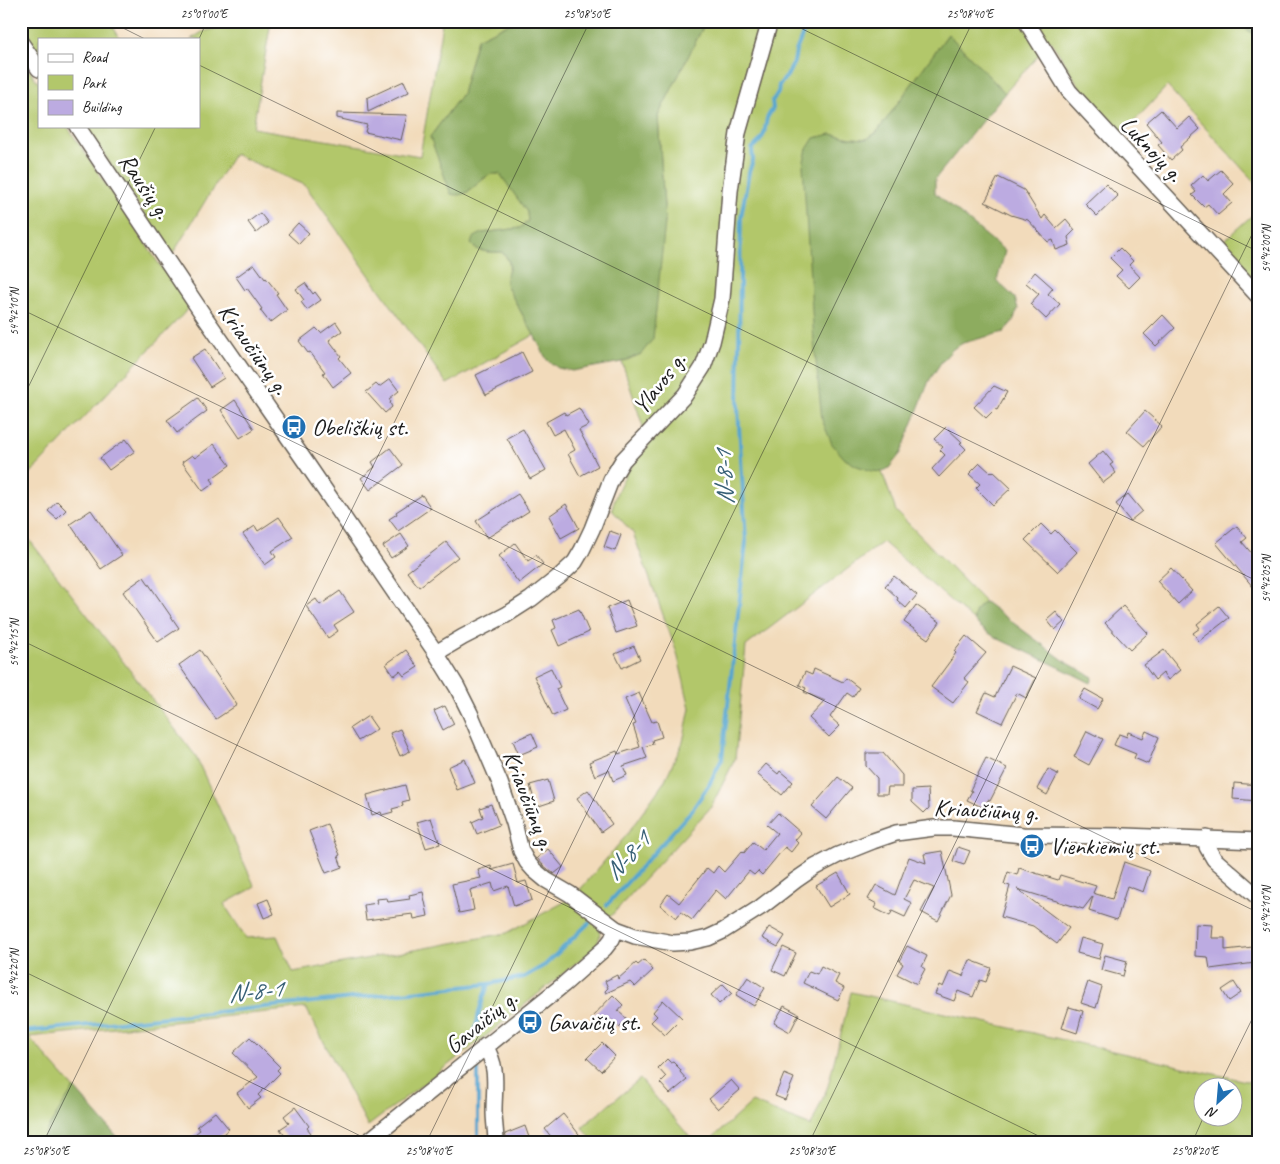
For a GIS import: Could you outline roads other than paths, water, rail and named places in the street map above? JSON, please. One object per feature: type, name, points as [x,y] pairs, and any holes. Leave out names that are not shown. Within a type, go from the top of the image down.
[{"type":"street","name":"Ylavos g.","points":[[436,653],[506,615],[531,599],[574,562],[592,529],[611,480],[623,460],[684,395],[702,367],[712,342],[722,299],[730,191],[738,133],[770,21]]},
{"type":"street","name":"Luknojų g.","points":[[1026,21],[1069,91],[1259,297]]},
{"type":"street","points":[[21,44],[38,68]]},
{"type":"street","name":"Raušių g.","points":[[78,128],[175,272]]},
{"type":"street","name":"Kriaučiūnų g.","points":[[175,272],[436,653],[457,687],[485,746],[508,804],[521,851],[527,862],[546,880],[570,894],[616,929],[634,936],[673,943],[708,938],[723,932],[761,907],[815,867],[838,855],[873,841],[915,830],[953,828],[1023,835],[1132,836],[1259,841]]},
{"type":"street","points":[[1207,838],[1207,847],[1214,859],[1259,898]]},
{"type":"street","name":"Gavaičių g.","points":[[366,1143],[563,985],[605,948],[612,939],[616,929]]},
{"type":"street","points":[[485,1046],[491,1055],[494,1066],[496,1143]]},
{"type":"waterway","name":"N-8-1","points":[[607,905],[692,810],[709,785],[722,759],[746,542],[738,408],[741,217],[753,160],[752,149],[764,134],[767,118],[773,108],[772,101],[778,93],[779,85],[787,76],[794,62],[796,51],[808,21]]},
{"type":"waterway","name":"N-8-1","points":[[21,1032],[489,984],[524,977],[545,965],[590,922]]},
{"type":"waterway","points":[[475,1033],[482,1002],[489,984]]},
{"type":"waterway","points":[[478,1070],[478,1143]]},
{"type":"place","name":"Obeliškių st.","points":[[294,427]]},
{"type":"place","name":"Vienkiemių st.","points":[[1032,846]]},
{"type":"place","name":"Gavaičių st.","points":[[530,1022]]}]
